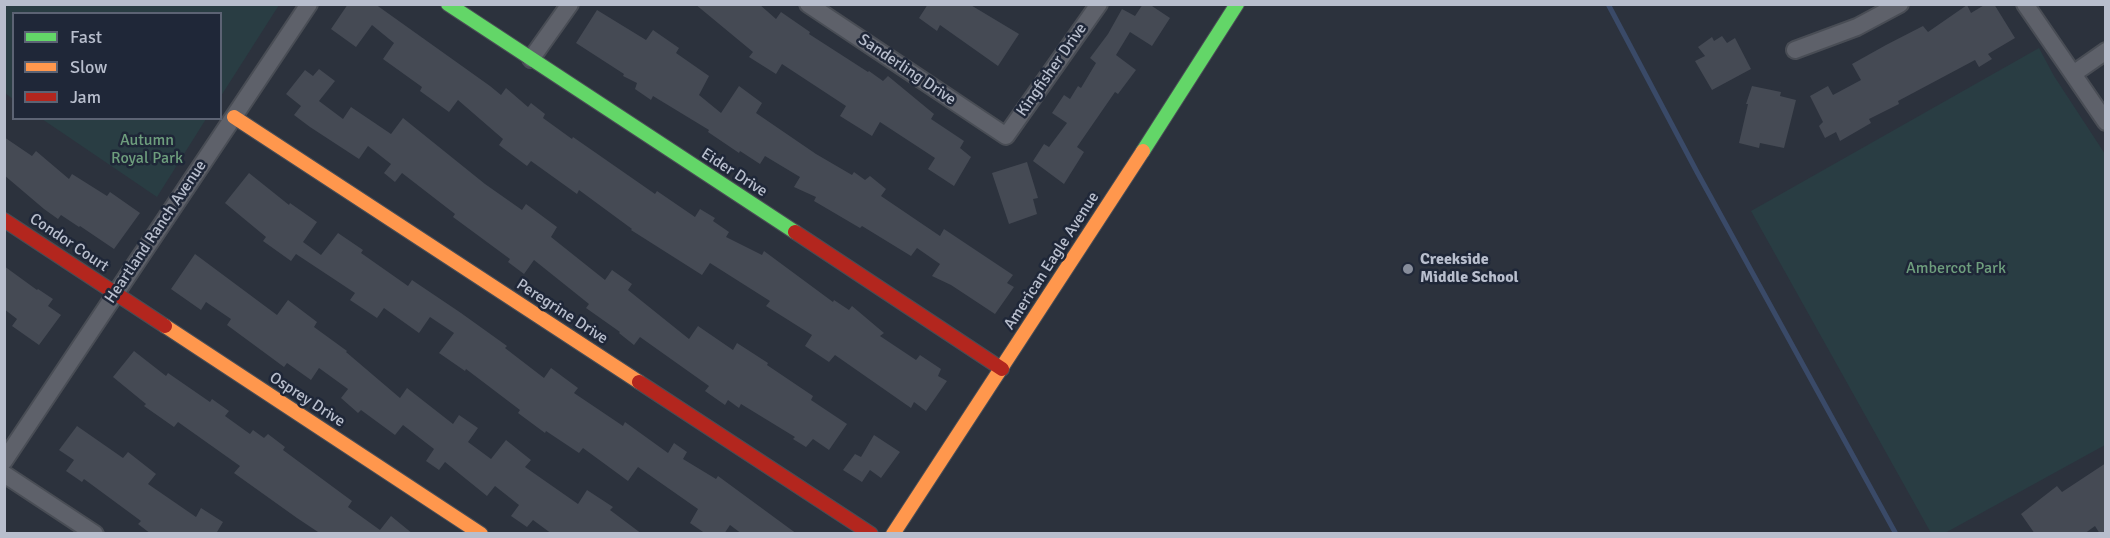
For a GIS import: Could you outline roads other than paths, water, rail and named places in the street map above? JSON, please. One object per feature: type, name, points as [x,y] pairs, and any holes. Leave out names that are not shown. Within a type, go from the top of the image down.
[{"type":"street","name":"Heartland Ranch Avenue","points":[[4,461],[309,4]]},
{"type":"street","name":"Eider Drive","points":[[448,4],[1002,369]]},
{"type":"street","points":[[531,59],[570,4]]},
{"type":"street","name":"Sanderling Drive","points":[[808,4],[1006,136]]},
{"type":"street","name":"Kingfisher Drive","points":[[1006,136],[1099,4]]},
{"type":"street","points":[[1796,50],[1857,27],[1900,4]]},
{"type":"street","points":[[2025,4],[2106,122]]},
{"type":"street","name":"American Eagle Avenue","points":[[893,534],[1002,369],[1234,6]]},
{"type":"street","points":[[2073,74],[2106,51]]},
{"type":"street","name":"Peregrine Drive","points":[[234,117],[871,534]]},
{"type":"street","name":"Condor Court","points":[[4,219],[115,293]]},
{"type":"street","name":"Osprey Drive","points":[[115,293],[481,534]]},
{"type":"street","points":[[4,474],[95,534]]},
{"type":"waterway","points":[[1608,4],[1697,172],[1896,534]]},
{"type":"place","name":"Creekside Middle School","points":[[1408,269]]},
{"type":"park label","name":"Autumn Royal Park","points":[[147,150]]},
{"type":"park label","name":"Ambercot Park","points":[[1956,269]]}]
